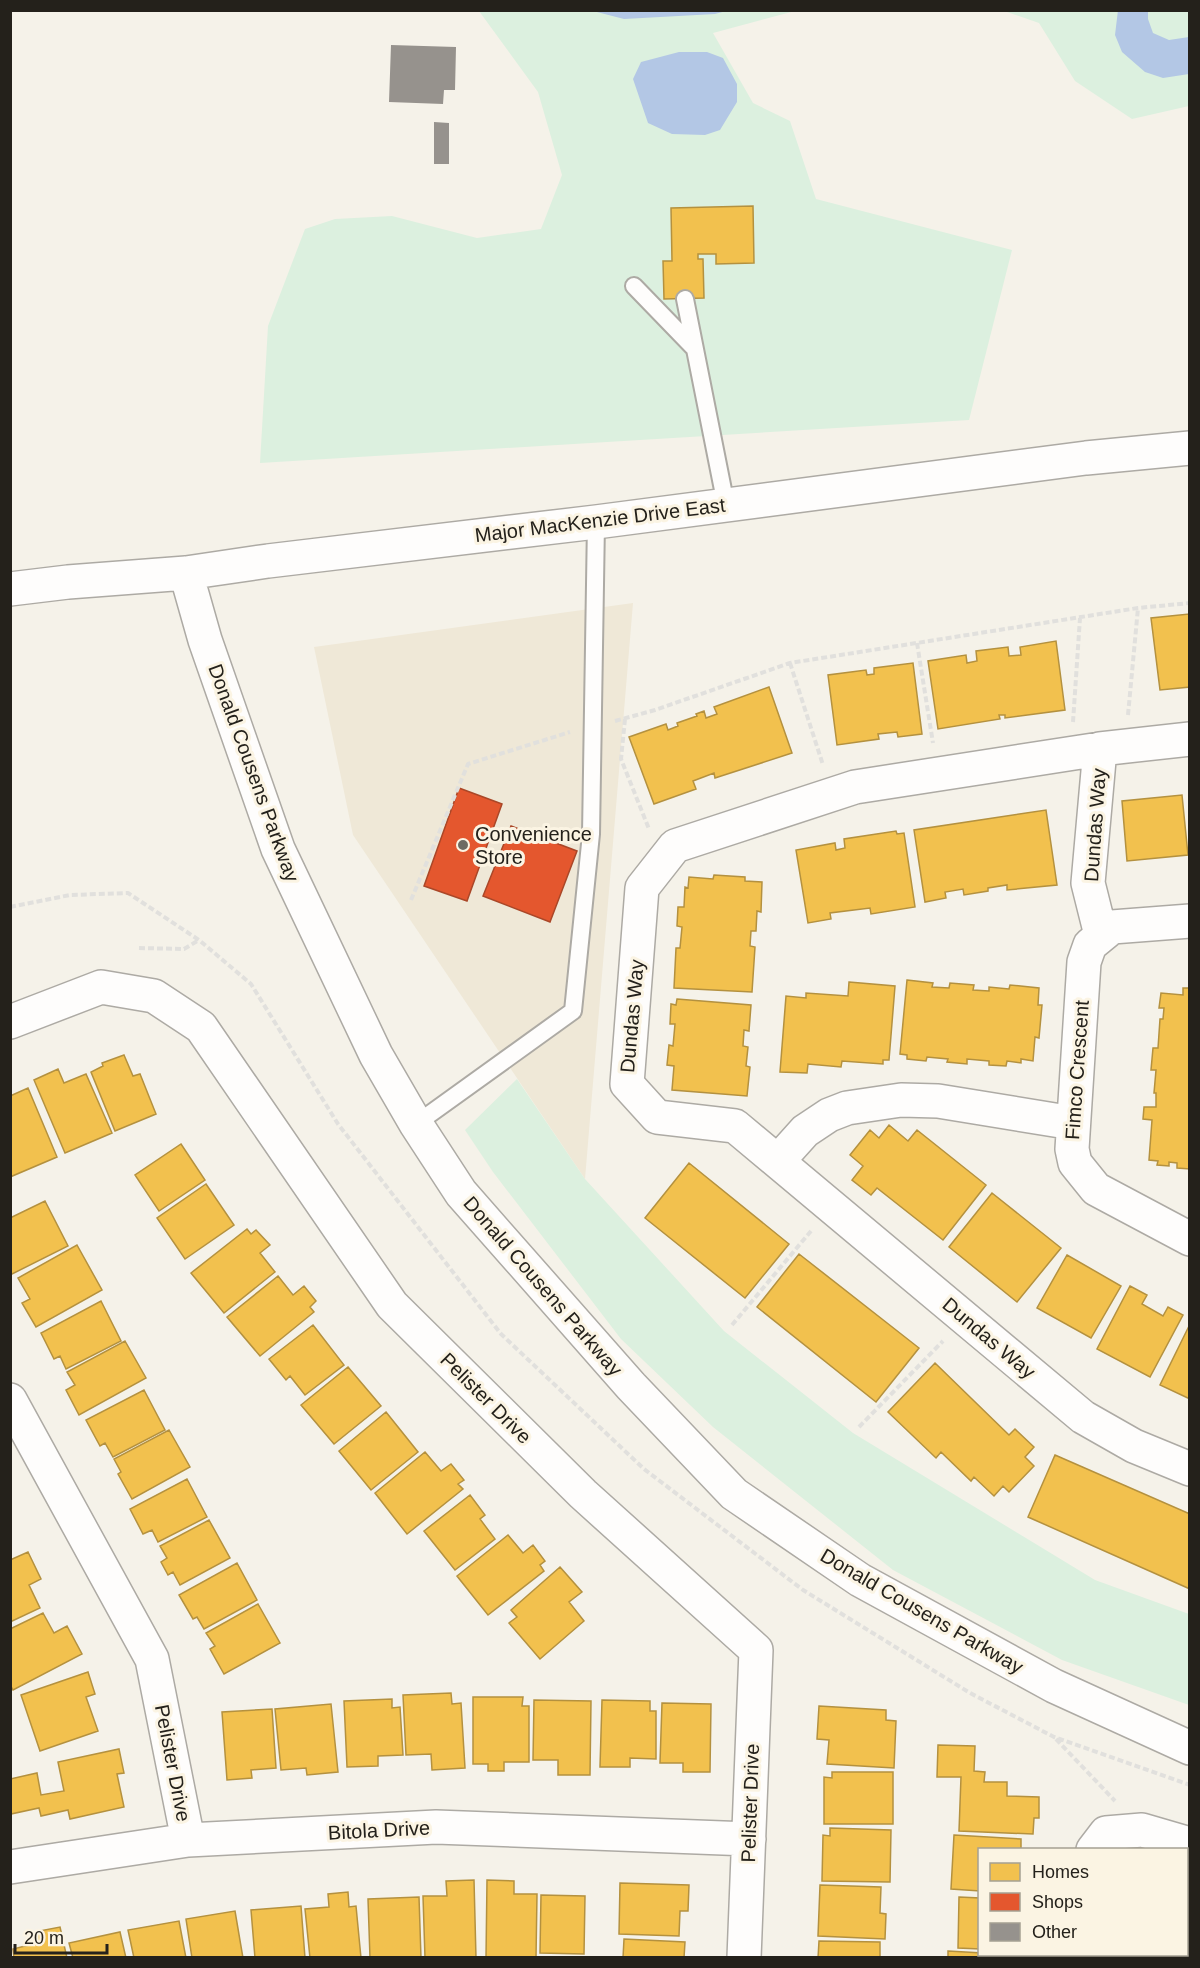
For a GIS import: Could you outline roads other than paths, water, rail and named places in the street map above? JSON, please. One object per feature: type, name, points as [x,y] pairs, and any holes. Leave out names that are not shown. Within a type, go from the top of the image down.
[{"type":"street","name":"Major MacKenzie Drive East","points":[[10,589],[186,573],[1086,458],[1190,448]]},
{"type":"street","name":"Donald Cousens Parkway","points":[[186,573],[205,640],[278,849],[376,1055],[416,1124],[461,1193],[631,1386],[734,1494],[870,1585],[1054,1686],[1190,1748]]},
{"type":"street","name":"Dundas Way","points":[[1190,739],[1099,750],[855,787],[675,846],[642,888],[627,1084],[657,1117],[735,1126],[1083,1417],[1134,1446],[1190,1468]]},
{"type":"street","name":"Dundas Way","points":[[1099,750],[1088,883],[1101,935]]},
{"type":"street","points":[[1101,935],[1112,927],[1190,921]]},
{"type":"street","name":"Fimco Crescent","points":[[1101,935],[1090,945],[1084,962],[1073,1123],[1072,1149],[1075,1162],[1096,1190],[1190,1239]]},
{"type":"street","name":"Pelister Drive","points":[[10,1023],[101,987],[154,996],[201,1027],[392,1305],[583,1494],[756,1650],[744,1958]]},
{"type":"street","points":[[778,1161],[805,1131],[829,1115],[847,1108],[901,1100],[938,1101],[1073,1123]]},
{"type":"street","name":"Pelister Drive","points":[[10,1400],[152,1659],[188,1840]]},
{"type":"street","name":"Bitola Drive","points":[[10,1867],[188,1840],[436,1827],[749,1839]]},
{"type":"street","points":[[1094,1848],[1106,1833],[1142,1830],[1190,1844]]},
{"type":"lane","points":[[634,286],[695,348]]},
{"type":"lane","points":[[685,299],[726,505]]},
{"type":"lane","points":[[416,1124],[573,1011],[591,834],[596,522]]},
{"type":"water","points":[[726,10],[715,14],[624,19],[593,11]]},
{"type":"water","points":[[1118,10],[1148,11],[1153,33],[1169,40],[1189,37],[1189,74],[1163,78],[1145,72],[1122,52],[1115,35]]},
{"type":"water","points":[[679,52],[707,52],[723,58],[737,84],[737,102],[720,130],[705,135],[672,134],[648,123],[633,79],[641,62]]},
{"type":"place","name":"Convenience Store","points":[[463,845]]}]
